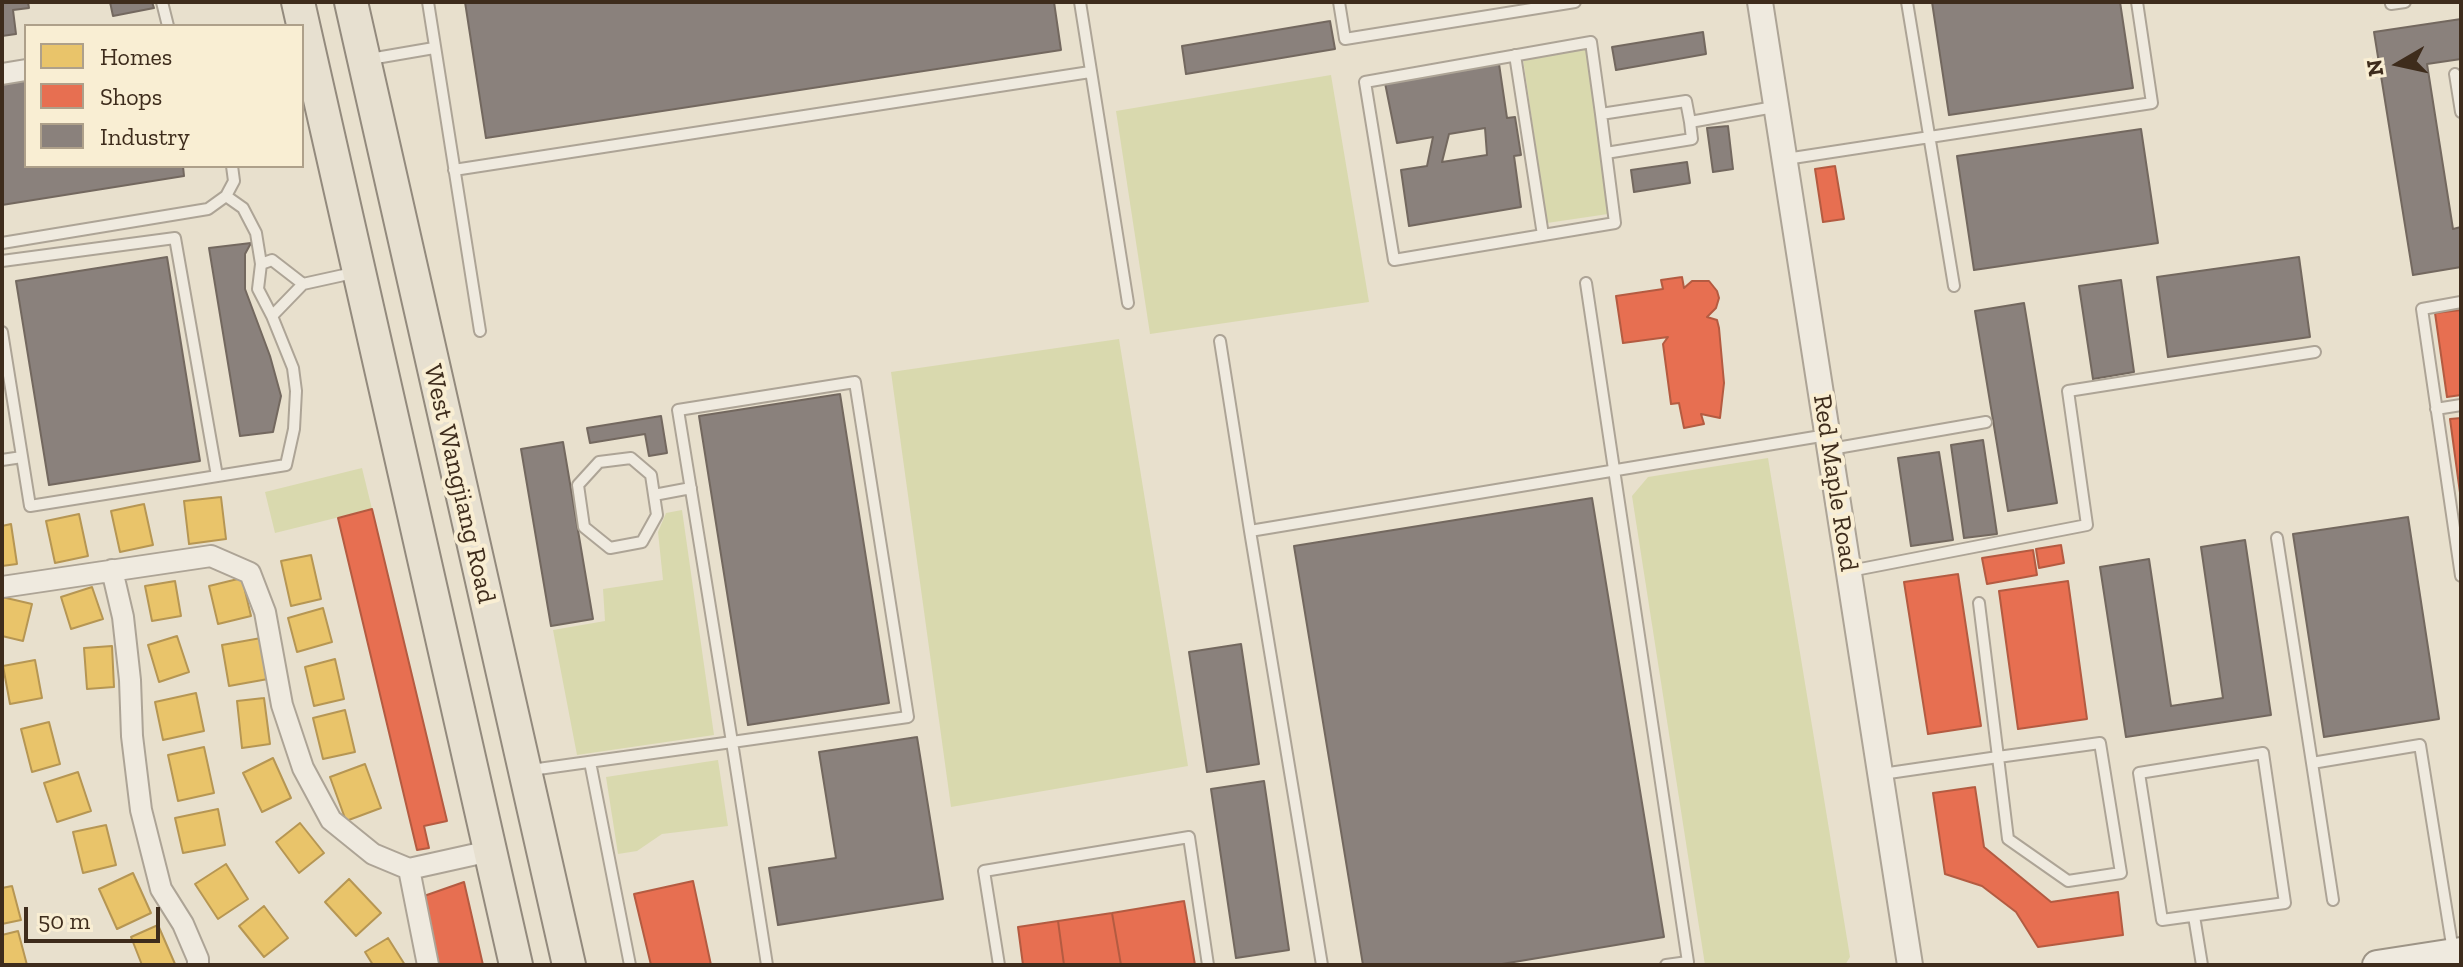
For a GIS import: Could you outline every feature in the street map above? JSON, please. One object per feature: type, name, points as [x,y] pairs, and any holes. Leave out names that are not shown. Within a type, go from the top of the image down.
[{"type":"main road","name":"West Wangjiang Road","points":[[351,2],[569,965]]},
{"type":"main road","name":"West Wangjiang Road","points":[[304,42],[516,965]]},
{"type":"main road","points":[[2377,965],[2457,952]]},
{"type":"street","name":"Red Maple Road","points":[[1760,2],[1910,965]]},
{"type":"street","points":[[2,74],[24,70]]},
{"type":"street","points":[[2,587],[211,556],[250,573],[265,612],[282,705],[303,768],[331,820],[373,854],[409,869],[490,851]]},
{"type":"street","points":[[112,570],[123,617],[141,810],[161,889],[183,924],[198,965]]},
{"type":"street","points":[[409,869],[428,965]]},
{"type":"lane","points":[[162,2],[168,24]]},
{"type":"lane","points":[[428,2],[480,331]]},
{"type":"lane","points":[[1080,2],[1128,303]]},
{"type":"lane","points":[[1339,2],[1345,39],[1536,5],[1575,2]]},
{"type":"lane","points":[[1907,2],[1954,286]]},
{"type":"lane","points":[[1784,159],[2152,103],[2137,2]]},
{"type":"lane","points":[[2391,4],[2405,2]]},
{"type":"lane","points":[[1591,42],[1615,223],[1394,260],[1365,82],[1515,55],[1591,42]]},
{"type":"lane","points":[[364,60],[434,48]]},
{"type":"lane","points":[[1515,55],[1543,235]]},
{"type":"lane","points":[[454,170],[1090,72]]},
{"type":"lane","points":[[2455,74],[2461,112]]},
{"type":"lane","points":[[1601,114],[1686,101],[1690,122],[1692,139],[1606,153]]},
{"type":"lane","points":[[1690,122],[1776,107]]},
{"type":"lane","points":[[2,243],[208,209],[226,196],[234,181],[232,168]]},
{"type":"lane","points":[[2,332],[30,506],[286,465],[294,429],[296,391],[293,368],[258,289],[261,264],[256,233],[243,208],[226,196]]},
{"type":"lane","points":[[2,261],[175,238],[217,476]]},
{"type":"lane","points":[[261,264],[272,260],[303,284]]},
{"type":"lane","points":[[272,316],[303,284],[359,271]]},
{"type":"lane","points":[[1586,283],[1688,962],[1666,965]]},
{"type":"lane","points":[[2461,302],[2422,309],[2436,409],[2457,518],[2461,576]]},
{"type":"lane","points":[[1220,341],[1322,965]]},
{"type":"lane","points":[[1848,571],[2087,525],[2068,391],[2315,352]]},
{"type":"lane","points":[[525,771],[732,742],[908,717],[855,382],[678,410],[732,742],[767,965]]},
{"type":"lane","points":[[2436,409],[2461,405]]},
{"type":"lane","points":[[1250,531],[1615,471],[1986,422]]},
{"type":"lane","points":[[2,460],[22,457]]},
{"type":"lane","points":[[631,458],[651,475],[654,495],[657,515],[642,542],[610,548],[584,527],[578,485],[599,462],[631,458]]},
{"type":"lane","points":[[654,495],[691,488]]},
{"type":"lane","points":[[2277,538],[2333,900]]},
{"type":"lane","points":[[1880,774],[1998,757],[2100,743],[2121,873],[2068,881],[2008,839],[1998,757],[1979,603]]},
{"type":"lane","points":[[2312,763],[2420,745],[2457,952]]},
{"type":"lane","points":[[2263,753],[2285,903],[2194,916],[2162,920],[2139,773],[2263,753]]},
{"type":"lane","points":[[590,762],[630,965]]},
{"type":"lane","points":[[999,965],[984,871],[1189,837],[1208,965]]},
{"type":"lane","points":[[2194,916],[2202,965]]},
{"type":"green space","points":[[1586,47],[1608,214],[1547,223],[1523,59]]},
{"type":"green space","points":[[1331,75],[1369,302],[1150,334],[1116,111]]},
{"type":"green space","points":[[1119,339],[1188,766],[951,807],[891,372]]},
{"type":"green space","points":[[1768,458],[1850,957],[1845,965],[1705,965],[1632,496],[1648,477]]},
{"type":"green space","points":[[362,468],[372,509],[275,533],[265,492]]},
{"type":"green space","points":[[682,510],[714,735],[577,755],[553,630],[605,621],[603,589],[663,580],[658,532],[666,513]]},
{"type":"green space","points":[[718,760],[728,826],[662,834],[637,851],[618,854],[606,777]]},
{"type":"building: Homes","points":[[221,497],[226,539],[189,544],[184,501]]},
{"type":"building: Homes","points":[[144,504],[153,545],[120,552],[111,511]]},
{"type":"building: Homes","points":[[79,514],[88,556],[55,563],[46,521]]},
{"type":"building: Homes","points":[[11,524],[17,564],[2,566],[2,526]]},
{"type":"building: Homes","points":[[311,555],[321,599],[291,606],[281,561]]},
{"type":"building: Homes","points":[[242,578],[251,616],[218,624],[209,586]]},
{"type":"building: Homes","points":[[175,581],[181,616],[152,621],[145,586]]},
{"type":"building: Homes","points":[[92,587],[103,619],[71,629],[61,597]]},
{"type":"building: Homes","points":[[2,597],[32,604],[23,641],[2,636]]},
{"type":"building: Homes","points":[[323,608],[332,642],[297,652],[288,618]]},
{"type":"building: Homes","points":[[177,636],[189,672],[159,682],[148,645]]},
{"type":"building: Homes","points":[[261,638],[268,679],[229,686],[222,645]]},
{"type":"building: Homes","points":[[112,646],[114,687],[87,689],[84,648]]},
{"type":"building: Homes","points":[[335,659],[344,699],[314,706],[305,667]]},
{"type":"building: Homes","points":[[35,660],[42,698],[10,704],[3,666]]},
{"type":"building: Homes","points":[[196,693],[204,731],[163,740],[155,702]]},
{"type":"building: Homes","points":[[264,698],[270,744],[242,748],[237,701]]},
{"type":"building: Homes","points":[[345,710],[355,752],[323,759],[313,718]]},
{"type":"building: Homes","points":[[49,722],[60,764],[32,772],[21,729]]},
{"type":"building: Homes","points":[[204,747],[214,793],[178,801],[168,755]]},
{"type":"building: Homes","points":[[273,758],[291,798],[262,812],[243,773]]},
{"type":"building: Homes","points":[[365,764],[381,808],[346,821],[330,777]]},
{"type":"building: Homes","points":[[78,772],[91,811],[57,822],[44,783]]},
{"type":"building: Homes","points":[[218,809],[225,845],[183,853],[175,818]]},
{"type":"building: Homes","points":[[300,823],[324,853],[299,873],[276,842]]},
{"type":"building: Homes","points":[[106,825],[116,865],[83,873],[73,832]]},
{"type":"building: Homes","points":[[226,864],[248,899],[218,919],[195,884]]},
{"type":"building: Homes","points":[[133,873],[151,913],[117,929],[99,889]]},
{"type":"building: Homes","points":[[349,879],[381,913],[356,936],[325,902]]},
{"type":"building: Homes","points":[[12,886],[21,920],[2,924],[2,888]]},
{"type":"building: Homes","points":[[264,906],[288,938],[264,957],[239,926]]},
{"type":"building: Homes","points":[[158,925],[175,964],[142,965],[131,937]]},
{"type":"building: Homes","points":[[18,931],[27,965],[2,965],[2,935]]},
{"type":"building: Homes","points":[[388,938],[405,965],[373,965],[365,952]]},
{"type":"building: Shops","points":[[1835,166],[1844,219],[1823,222],[1815,169]]},
{"type":"building: Shops","points":[[1682,277],[1684,288],[1692,281],[1709,281],[1717,291],[1719,298],[1716,308],[1707,317],[1717,320],[1724,383],[1720,418],[1701,414],[1704,424],[1684,428],[1679,403],[1671,404],[1663,344],[1668,337],[1623,343],[1616,296],[1663,289],[1661,280]]},
{"type":"building: Shops","points":[[2461,310],[2461,395],[2447,397],[2435,313]]},
{"type":"building: Shops","points":[[2461,418],[2461,500],[2450,419]]},
{"type":"building: Shops","points":[[372,509],[447,821],[424,826],[429,848],[417,850],[338,518]]},
{"type":"building: Shops","points":[[2061,545],[2064,563],[2039,568],[2036,549]]},
{"type":"building: Shops","points":[[2033,550],[2037,575],[1987,584],[1982,558]]},
{"type":"building: Shops","points":[[1958,574],[1981,726],[1928,734],[1904,582]]},
{"type":"building: Shops","points":[[2068,581],[2087,719],[2018,729],[1999,591]]},
{"type":"building: Shops","points":[[1975,787],[1984,847],[2051,902],[2118,892],[2123,935],[2038,947],[2016,912],[1982,886],[1945,874],[1933,793]]},
{"type":"building: Shops","points":[[693,881],[711,965],[651,965],[634,894]]},
{"type":"building: Shops","points":[[464,882],[483,965],[439,965],[424,896]]},
{"type":"building: Shops","points":[[1184,901],[1195,965],[1121,965],[1112,913]]},
{"type":"building: Shops","points":[[1112,913],[1121,965],[1064,965],[1058,921]]},
{"type":"building: Shops","points":[[1058,921],[1064,965],[1023,965],[1018,927]]},
{"type":"building: Industry","points":[[2,2],[28,2],[29,8],[13,10],[16,34],[2,36]]},
{"type":"building: Industry","points":[[110,2],[152,2],[154,8],[113,16]]},
{"type":"building: Industry","points":[[465,2],[1054,2],[1061,50],[486,138]]},
{"type":"building: Industry","points":[[1932,2],[2120,2],[2133,88],[1949,115]]},
{"type":"building: Industry","points":[[2461,19],[2461,59],[2427,64],[2453,229],[2461,227],[2461,267],[2413,275],[2374,32]]},
{"type":"building: Industry","points":[[1330,21],[1335,49],[1186,74],[1182,46]]},
{"type":"building: Industry","points":[[1703,32],[1706,54],[1616,70],[1612,47]]},
{"type":"building: Industry","points":[[1499,64],[1507,118],[1515,117],[1521,155],[1514,156],[1521,207],[1409,226],[1401,170],[1427,166],[1433,137],[1397,143],[1385,83]],"holes":[[[1485,128],[1487,155],[1442,162],[1449,134]]]},
{"type":"building: Industry","points":[[24,79],[24,168],[183,168],[184,176],[2,205],[2,83]]},
{"type":"building: Industry","points":[[1728,126],[1733,169],[1713,172],[1707,128]]},
{"type":"building: Industry","points":[[2141,129],[2158,243],[1974,270],[1957,156]]},
{"type":"building: Industry","points":[[1687,162],[1690,183],[1634,192],[1631,170]]},
{"type":"building: Industry","points":[[251,243],[245,254],[245,289],[281,396],[273,432],[240,436],[209,248]]},
{"type":"building: Industry","points":[[167,257],[200,461],[49,485],[16,281]]},
{"type":"building: Industry","points":[[2299,257],[2310,337],[2168,357],[2157,277]]},
{"type":"building: Industry","points":[[2121,280],[2134,372],[2093,379],[2079,286]]},
{"type":"building: Industry","points":[[2024,303],[2057,503],[2008,511],[1975,311]]},
{"type":"building: Industry","points":[[840,394],[889,703],[748,725],[699,416]]},
{"type":"building: Industry","points":[[661,416],[667,453],[649,456],[645,434],[590,443],[587,428]]},
{"type":"building: Industry","points":[[1983,440],[1997,534],[1964,538],[1951,445]]},
{"type":"building: Industry","points":[[563,442],[593,619],[551,626],[521,449]]},
{"type":"building: Industry","points":[[1939,452],[1953,540],[1911,546],[1898,458]]},
{"type":"building: Industry","points":[[1592,498],[1664,937],[1496,965],[1363,965],[1294,546]]},
{"type":"building: Industry","points":[[2408,517],[2439,719],[2324,737],[2293,534]]},
{"type":"building: Industry","points":[[2245,540],[2271,715],[2126,737],[2100,567],[2149,559],[2171,706],[2223,698],[2201,547]]},
{"type":"building: Industry","points":[[1241,644],[1259,764],[1207,772],[1189,652]]},
{"type":"building: Industry","points":[[917,737],[943,899],[778,925],[769,868],[836,858],[819,752]]},
{"type":"building: Industry","points":[[1264,781],[1289,950],[1236,958],[1211,789]]}]
